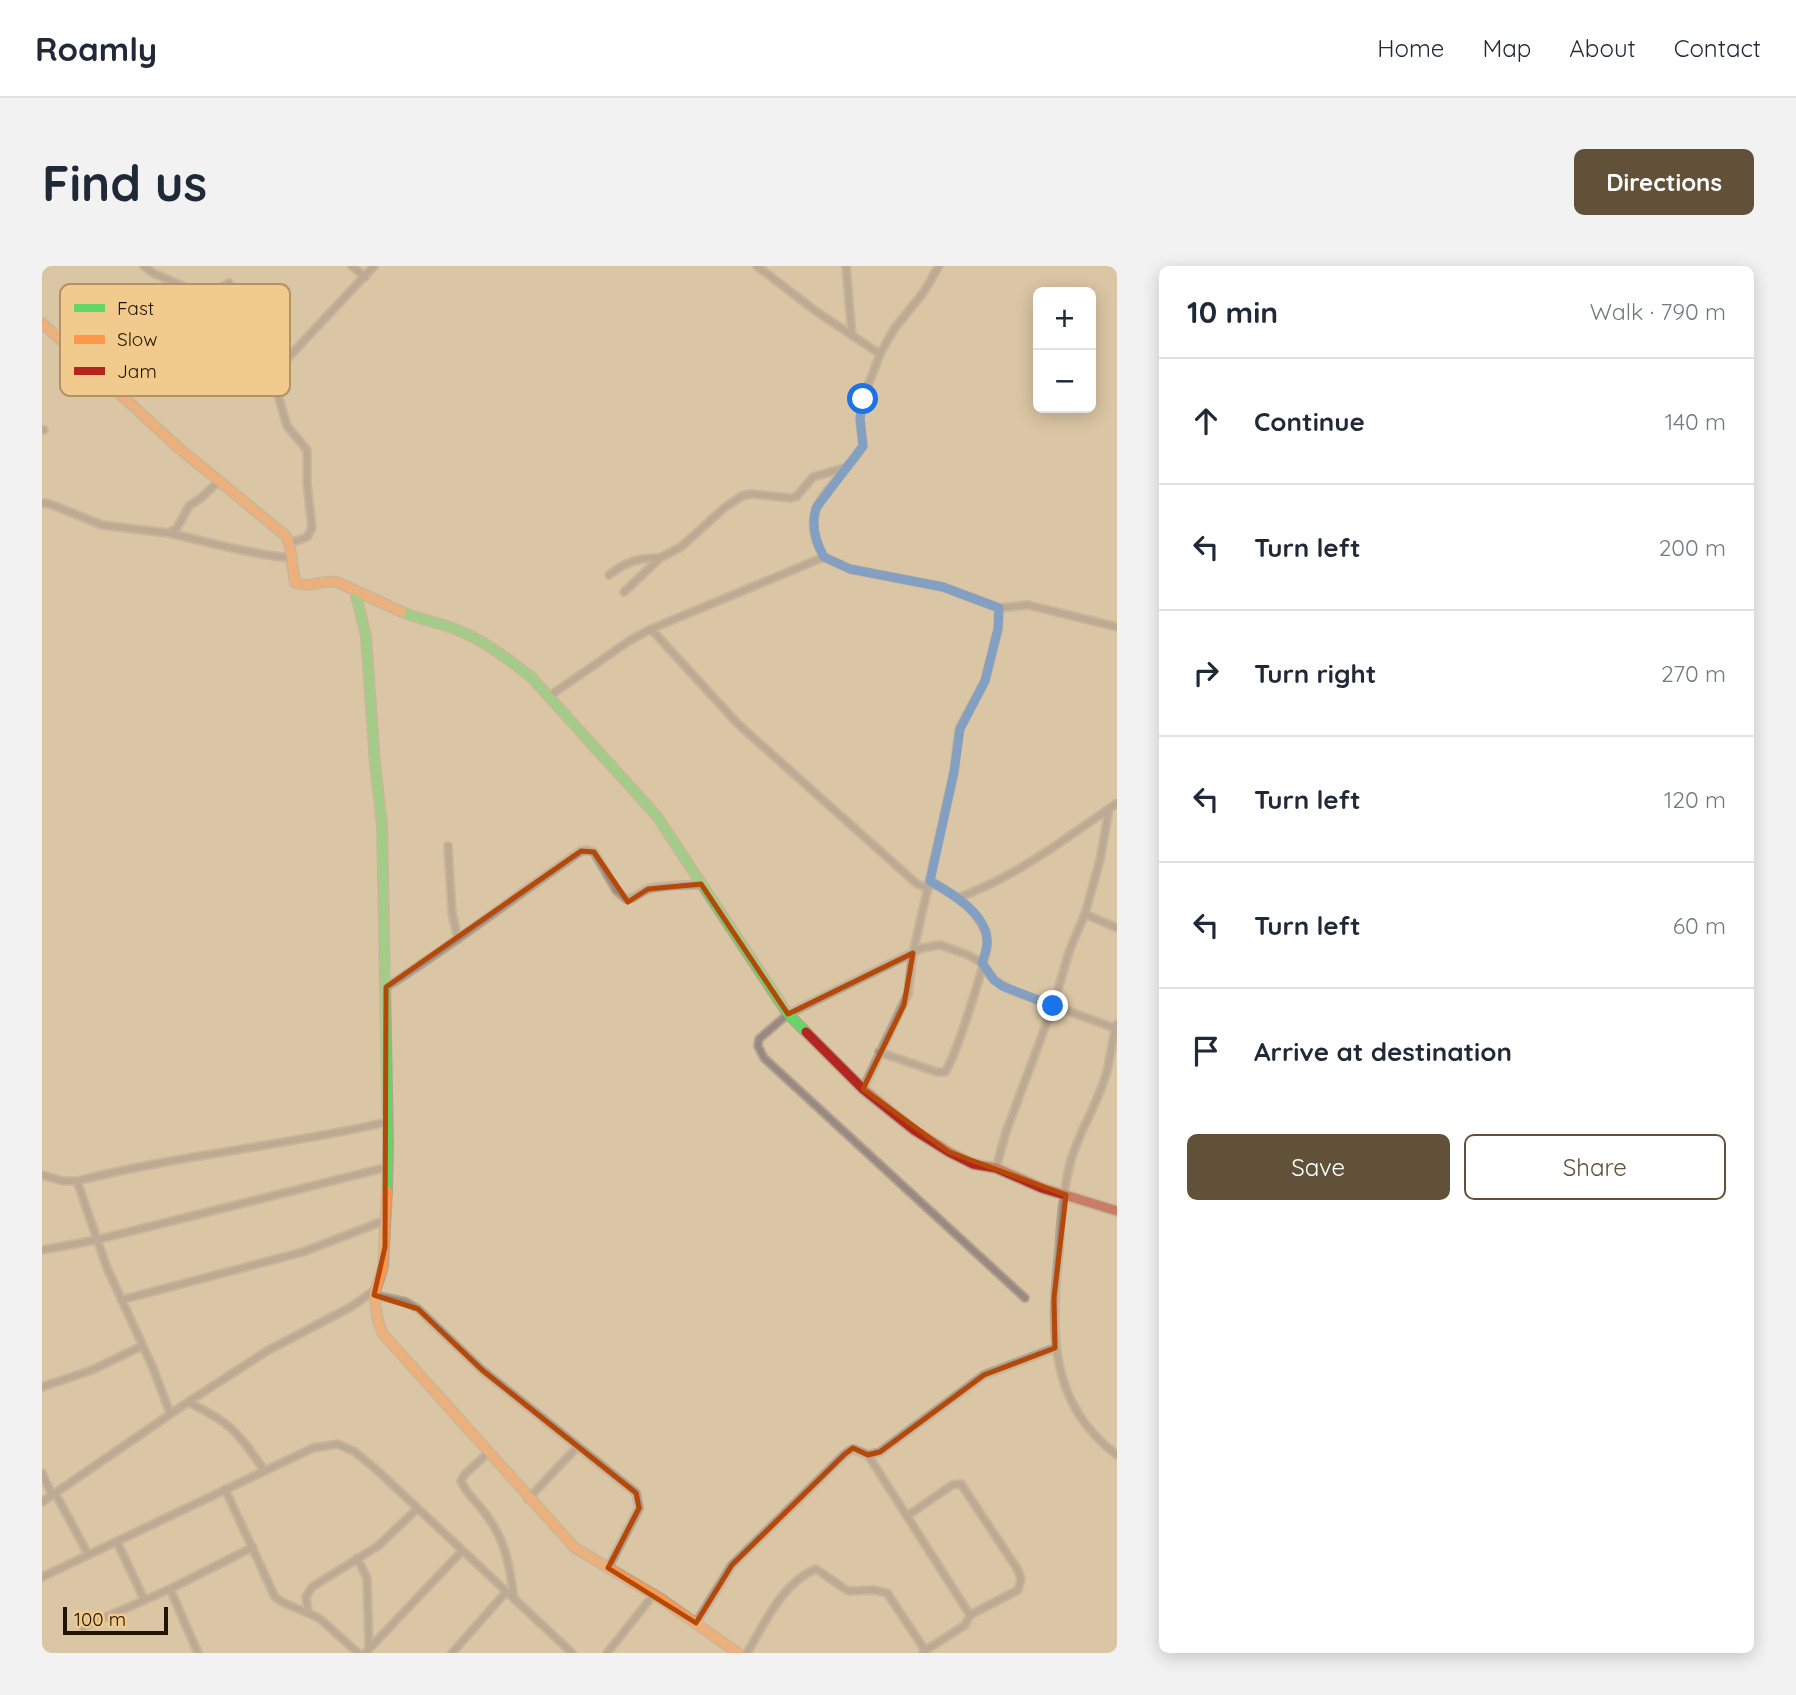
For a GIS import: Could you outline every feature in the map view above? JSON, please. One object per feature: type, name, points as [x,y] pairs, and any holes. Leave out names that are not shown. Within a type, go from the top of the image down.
[{"type":"street","points":[[144,266],[176,284]]},
{"type":"street","points":[[352,266],[365,277]]},
{"type":"street","points":[[290,356],[374,266]]},
{"type":"street","points":[[757,266],[880,354]]},
{"type":"street","points":[[846,266],[852,336]]},
{"type":"street","points":[[939,266],[923,293],[894,329],[880,354],[863,399],[860,419],[863,446],[816,508],[812,519],[814,532],[824,557],[850,569],[943,587],[999,608],[1028,605],[1117,627]]},
{"type":"street","points":[[42,323],[60,339]]},
{"type":"street","points":[[122,396],[180,449],[286,536],[290,543],[293,578],[299,585],[311,587],[332,580],[426,622],[475,638],[509,659],[531,677],[656,815],[788,1014],[863,1089],[914,1130],[948,1152],[973,1164],[996,1167],[1066,1195],[1117,1211]]},
{"type":"street","points":[[277,396],[287,426],[307,450],[307,483],[312,528],[307,537],[290,543]]},
{"type":"street","points":[[624,592],[660,558],[681,547],[724,508],[742,496],[791,498],[797,496],[813,477],[844,468]]},
{"type":"street","points":[[168,533],[177,528],[189,506],[219,481]]},
{"type":"street","points":[[42,503],[102,525],[168,533],[244,551],[290,558]]},
{"type":"street","points":[[610,575],[631,561],[644,557],[660,558]]},
{"type":"street","points":[[548,697],[618,648],[651,629],[824,557]]},
{"type":"street","points":[[355,591],[366,636],[382,824],[388,1167],[383,1267],[375,1292],[374,1306],[383,1334],[447,1403],[528,1499],[575,1548],[654,1594],[746,1653],[785,1593],[816,1569],[848,1591],[874,1590],[887,1594],[923,1652],[965,1625],[970,1615],[1018,1590],[1021,1579],[1018,1570],[961,1484],[952,1485],[907,1516]]},
{"type":"street","points":[[863,1089],[908,993],[913,953],[954,772],[960,729],[985,681],[998,629],[999,608]]},
{"type":"street","points":[[651,629],[751,737],[912,880],[920,886],[929,884],[956,898],[969,908],[984,928],[987,940],[982,963],[959,1039],[945,1072],[924,1068],[879,1052]]},
{"type":"street","points":[[956,898],[984,889],[1011,874],[1117,803]]},
{"type":"street","points":[[996,1167],[1084,914],[1100,860],[1109,809]]},
{"type":"street","points":[[448,846],[452,913],[458,939]]},
{"type":"street","points":[[386,987],[587,849],[594,852],[617,890],[626,899],[632,899],[643,891],[654,888],[701,884]]},
{"type":"street","points":[[1084,914],[1117,928]]},
{"type":"street","points":[[1025,1298],[764,1058],[758,1046],[759,1039],[788,1014],[922,948],[940,945],[982,963],[1002,986],[1116,1027],[1107,1071],[1070,1163],[1054,1298],[1055,1348],[1071,1401],[1086,1426],[1117,1455]]},
{"type":"street","points":[[42,1175],[56,1180],[77,1181],[161,1162],[387,1122]]},
{"type":"street","points":[[42,1250],[96,1240],[388,1167]]},
{"type":"street","points":[[77,1181],[96,1240],[170,1413]]},
{"type":"street","points":[[121,1300],[303,1252],[386,1220]]},
{"type":"street","points":[[42,1502],[170,1413],[267,1352],[375,1292],[418,1309],[482,1370],[630,1488],[639,1500],[639,1508],[608,1568]]},
{"type":"street","points":[[42,1387],[92,1370],[142,1346]]},
{"type":"street","points":[[868,1455],[880,1452],[984,1374],[1055,1348]]},
{"type":"street","points":[[188,1402],[228,1424],[240,1435],[264,1470]]},
{"type":"street","points":[[42,1577],[264,1470],[313,1448],[338,1444],[355,1452],[572,1653]]},
{"type":"street","points":[[528,1499],[578,1447]]},
{"type":"street","points":[[696,1623],[732,1565],[789,1511],[840,1457],[853,1449],[868,1455],[970,1615]]},
{"type":"street","points":[[488,1453],[461,1481],[486,1513],[501,1539],[509,1557],[514,1599]]},
{"type":"street","points":[[42,1473],[88,1554]]},
{"type":"street","points":[[225,1489],[275,1597],[308,1612],[328,1625],[358,1653]]},
{"type":"street","points":[[308,1612],[306,1597],[312,1587],[385,1541],[417,1509]]},
{"type":"street","points":[[117,1542],[144,1599]]},
{"type":"street","points":[[83,1627],[170,1589],[253,1547]]},
{"type":"street","points":[[367,1651],[463,1551]]},
{"type":"street","points":[[357,1558],[367,1578],[367,1651]]},
{"type":"street","points":[[170,1589],[198,1653]]},
{"type":"street","points":[[456,1652],[506,1592]]},
{"type":"street","points":[[607,1653],[654,1594]]},
{"type":"highlighted area","points":[[581,851],[594,852],[628,902],[648,889],[701,884],[788,1014],[913,953],[904,1005],[863,1089],[949,1152],[1066,1195],[1054,1298],[1055,1348],[984,1375],[880,1452],[868,1455],[853,1448],[845,1454],[732,1565],[696,1623],[608,1568],[639,1508],[636,1493],[482,1370],[418,1309],[374,1295],[385,1247],[386,987]]},
{"type":"traffic: fast","points":[[355,591],[366,636],[382,824],[387,1191]]},
{"type":"traffic: fast","points":[[402,612],[470,635],[531,677],[656,815],[788,1014],[806,1032]]},
{"type":"traffic: slow","points":[[42,323],[60,339]]},
{"type":"traffic: slow","points":[[122,396],[180,449],[286,536],[295,583],[308,585],[337,582],[402,612]]},
{"type":"traffic: slow","points":[[387,1191],[383,1267],[374,1295],[383,1334],[575,1548],[661,1599],[738,1653]]},
{"type":"traffic: jam","points":[[806,1032],[863,1089],[914,1130],[949,1152],[973,1164],[996,1168],[1042,1188],[1117,1211]]},
{"type":"route","points":[[863,399],[860,419],[863,446],[816,508],[812,519],[814,532],[824,557],[850,569],[943,587],[999,608],[994,650],[985,681],[960,729],[954,772],[930,881],[969,908],[984,928],[987,940],[982,963],[994,980],[1011,990],[1053,1006]]}]
